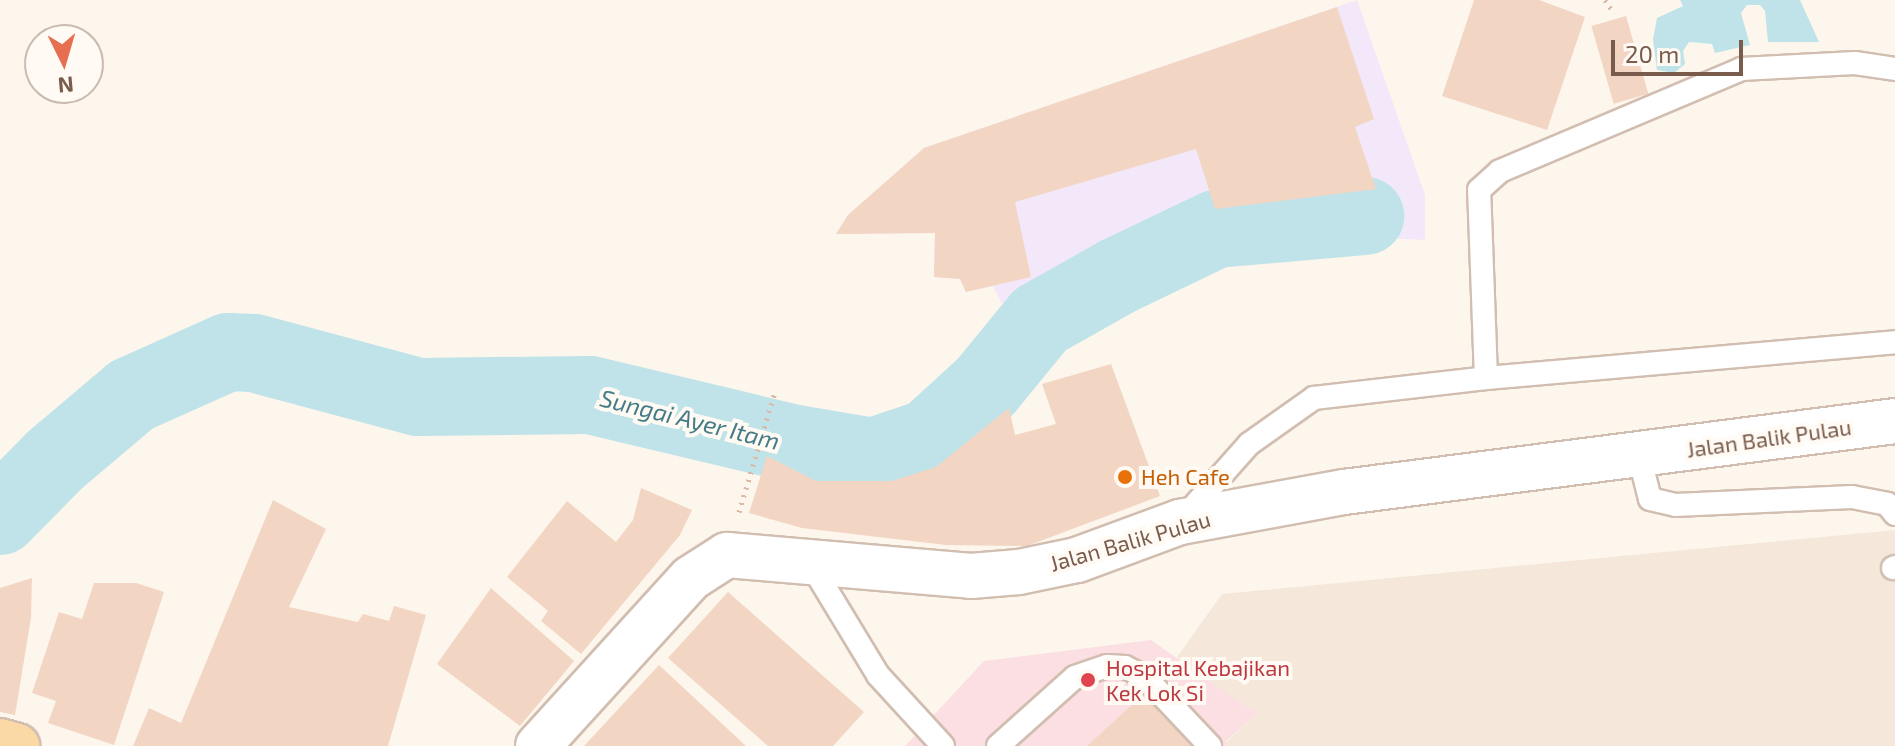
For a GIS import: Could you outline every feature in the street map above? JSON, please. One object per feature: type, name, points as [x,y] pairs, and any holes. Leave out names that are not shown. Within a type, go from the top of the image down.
[{"type":"main road","points":[[0,741],[17,746]]},
{"type":"street","name":"Jalan Balik Pulau","points":[[727,555],[971,576],[1019,572],[1077,560],[1180,522],[1344,492],[1895,421]]},
{"type":"street","points":[[538,746],[691,578],[727,555]]},
{"type":"lane","points":[[1486,378],[1479,190],[1509,166],[1741,69],[1855,63],[1895,69]]},
{"type":"lane","points":[[1180,522],[1249,444],[1314,398],[1486,378],[1895,342]]},
{"type":"lane","points":[[1639,455],[1650,499],[1675,505],[1852,497],[1887,504],[1895,514]]},
{"type":"lane","points":[[809,561],[878,675],[943,746]]},
{"type":"lane","points":[[998,746],[1075,677],[1107,666],[1125,667],[1145,677],[1210,746]]},
{"type":"path","points":[[1605,0],[1614,13]]},
{"type":"path","points":[[727,555],[775,392]]},
{"type":"shaded area","points":[[1357,0],[1425,195],[1425,240],[1365,237],[1363,191],[1215,209],[1192,215],[1006,312],[993,286],[966,292],[960,279],[934,277],[935,233],[836,234],[848,215],[924,148]]},
{"type":"shaded area","points":[[1895,530],[1895,746],[1228,746],[1225,743],[1256,715],[1177,657],[1222,594]]},
{"type":"shaded area","name":"Hospital Kebajikan Kek Lok Si","points":[[1151,640],[1257,714],[1225,742],[1228,746],[905,746],[984,661]]},
{"type":"water","points":[[1680,0],[1800,0],[1819,42],[1768,42],[1765,11],[1760,5],[1747,5],[1741,13],[1750,45],[1715,53],[1712,44],[1689,42],[1683,51],[1685,64],[1674,73],[1657,70],[1653,39],[1657,18],[1683,6]]},
{"type":"building","points":[[1474,0],[1539,0],[1585,17],[1547,130],[1442,96]]},
{"type":"building","points":[[1337,7],[1374,119],[1355,127],[1376,189],[1215,209],[1196,149],[1015,202],[1031,277],[966,292],[960,279],[934,277],[935,233],[836,234],[848,215],[924,148]]},
{"type":"building","points":[[1626,16],[1648,94],[1614,104],[1591,26]]},
{"type":"building","points":[[1111,364],[1160,496],[1027,546],[946,545],[802,528],[749,513],[767,456],[816,481],[892,481],[936,467],[1009,408],[1015,435],[1056,424],[1042,384]]},
{"type":"building","points":[[641,488],[692,510],[680,535],[581,654],[541,621],[548,611],[507,577],[567,501],[616,542],[633,520]]},
{"type":"building","points":[[273,500],[326,529],[289,607],[358,622],[363,614],[389,621],[394,606],[426,615],[388,746],[133,746],[149,708],[181,723]]},
{"type":"building","points":[[32,578],[31,618],[15,715],[0,712],[0,588]]},
{"type":"building","points":[[94,583],[136,583],[164,592],[114,745],[48,723],[56,701],[32,693],[59,612],[82,619]]},
{"type":"building","points":[[491,588],[574,661],[520,726],[437,664]]},
{"type":"building","points":[[728,592],[864,712],[833,746],[768,746],[668,658]]},
{"type":"building","points":[[659,665],[746,746],[584,746]]},
{"type":"building","points":[[1145,693],[1195,746],[1087,746]]},
{"type":"waterway","name":"Sungai Ayer Itam","points":[[0,516],[55,460],[132,395],[228,352],[254,353],[418,397],[590,395],[796,444],[873,457],[929,438],[986,386],[1040,320],[1118,276],[1216,229],[1365,216]]},
{"type":"place","name":"Heh Cafe","points":[[1125,477]]},
{"type":"place","name":"Hospital Kebajikan Kek Lok Si","points":[[1088,680]]}]
